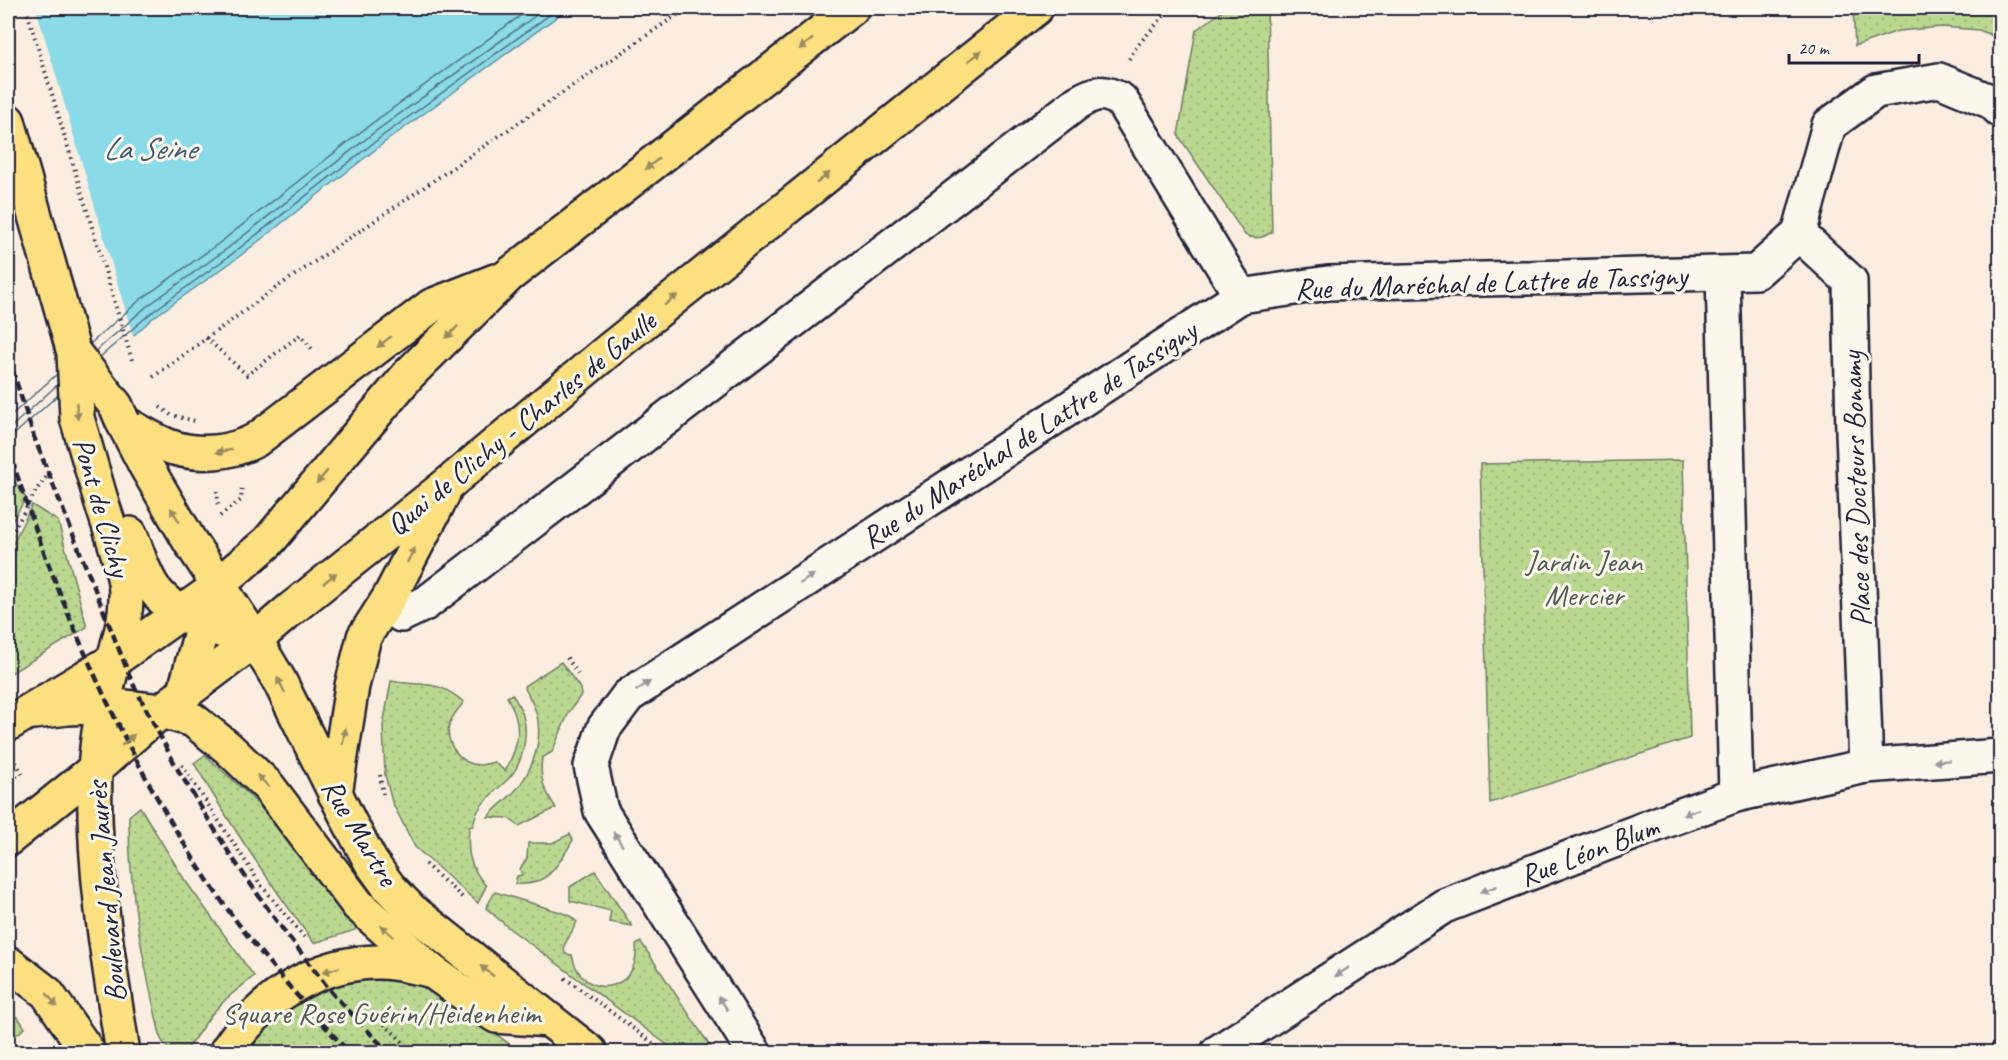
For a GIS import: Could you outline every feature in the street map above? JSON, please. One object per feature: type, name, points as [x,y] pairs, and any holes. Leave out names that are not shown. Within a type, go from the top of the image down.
[{"type":"main road","points":[[16,719],[114,660],[202,595],[268,542],[410,374],[508,276],[852,8]]},
{"type":"main road","name":"Quai de Clichy - Charles de Gaulle","points":[[8,838],[95,769],[173,702],[255,640],[609,350],[1036,8]]},
{"type":"main road","name":"Pont de Clichy","points":[[8,121],[74,353],[77,418],[126,589],[126,612],[114,660]]},
{"type":"main road","points":[[123,422],[175,448],[214,452],[238,448],[256,440],[431,306],[508,276]]},
{"type":"main road","name":"Pont de Clichy","points":[[74,353],[116,406],[147,468],[202,595]]},
{"type":"main road","points":[[335,794],[352,686],[364,637],[389,598],[448,484]]},
{"type":"main road","points":[[101,500],[126,523],[146,574],[164,601],[202,595],[255,640]]},
{"type":"main road","points":[[173,702],[202,595]]},
{"type":"main road","name":"Rue Martre","points":[[255,640],[279,680],[371,862],[411,910],[590,1053]]},
{"type":"main road","name":"Boulevard Jean Jaurès","points":[[114,660],[103,707],[95,769],[96,828],[109,963],[123,1053]]},
{"type":"main road","points":[[16,719],[68,708],[173,702],[210,732],[268,786],[358,905],[430,970],[496,1016],[549,1020]]},
{"type":"main road","points":[[226,1053],[238,1033],[264,1006],[292,986],[330,969],[352,964],[381,962],[430,970]]},
{"type":"main road","points":[[8,963],[47,993],[88,1053]]},
{"type":"street","points":[[1799,234],[1829,125],[1876,91],[1939,80],[1992,102],[2001,110]]},
{"type":"street","points":[[389,598],[401,615],[426,603],[1090,95],[1107,93],[1121,100],[1241,296]]},
{"type":"street","name":"Rue du Maréchal de Lattre de Tassigny","points":[[754,1053],[601,811],[591,766],[604,728],[628,696],[1241,296],[1328,283],[1756,272],[1799,234]]},
{"type":"street","name":"Place des Docteurs Bonamy","points":[[1799,234],[1850,281],[1853,432],[1866,766]]},
{"type":"street","points":[[1724,274],[1736,795]]},
{"type":"street","name":"Rue Léon Blum","points":[[1218,1053],[1444,906],[1736,795],[1866,766],[2001,756]]},
{"type":"path","points":[[26,8],[135,369]]},
{"type":"path","points":[[153,377],[276,288],[687,8]]},
{"type":"path","points":[[1107,93],[1137,46],[1171,8]]},
{"type":"path","points":[[206,338],[247,375],[300,335],[318,355]]},
{"type":"path","points":[[154,401],[171,415],[195,421]]},
{"type":"path","points":[[8,540],[55,465]]},
{"type":"path","points":[[216,483],[218,517]]},
{"type":"path","points":[[567,658],[580,677]]},
{"type":"path","points":[[179,760],[261,885],[330,969],[413,1053]]},
{"type":"path","points":[[16,762],[25,779]]},
{"type":"path","points":[[378,765],[385,801]]},
{"type":"path","points":[[10,766],[19,783]]},
{"type":"path","points":[[420,859],[463,897]]},
{"type":"path","points":[[563,977],[665,1053]]},
{"type":"green space","points":[[1227,8],[1267,8],[1272,232],[1259,238],[1245,235],[1178,135],[1196,30]]},
{"type":"green space","points":[[1853,8],[2000,8],[2000,39],[1979,30],[1942,27],[1898,31],[1855,46]]},
{"type":"green space","name":"Jardin Jean Mercier","points":[[1683,460],[1690,738],[1490,803],[1480,464]]},
{"type":"green space","points":[[11,476],[26,498],[8,528],[8,478]]},
{"type":"green space","points":[[32,505],[58,521],[87,627],[8,675],[8,553]]},
{"type":"green space","points":[[561,662],[580,688],[581,695],[569,712],[552,752],[542,758],[543,784],[556,808],[519,826],[508,818],[488,817],[521,783],[535,754],[538,743],[538,722],[535,709],[524,686]]},
{"type":"green space","points":[[391,681],[437,686],[454,694],[464,702],[451,719],[449,726],[449,740],[452,746],[461,757],[473,764],[482,765],[494,762],[505,771],[514,752],[518,734],[516,717],[507,697],[512,694],[520,707],[525,727],[521,758],[514,772],[482,805],[473,826],[469,827],[470,859],[486,886],[478,903],[415,847],[392,802],[385,775],[383,726]]},
{"type":"green space","points":[[205,755],[248,794],[293,843],[358,924],[355,930],[314,943],[222,810],[194,763]]},
{"type":"green space","points":[[140,807],[184,879],[254,976],[211,1015],[185,1052],[171,1050],[161,1039],[143,956],[134,900],[129,844],[129,816]]},
{"type":"green space","points":[[570,834],[573,840],[551,872],[536,882],[515,884],[517,876],[522,875],[520,869],[527,858],[528,843],[552,843]]},
{"type":"green space","points":[[595,871],[632,926],[609,922],[611,911],[570,901],[570,887]]},
{"type":"green space","points":[[495,892],[560,912],[577,922],[564,946],[565,954],[572,955],[578,970],[586,980],[598,986],[609,986],[620,982],[629,974],[635,961],[636,945],[641,942],[714,1052],[677,1052],[510,929],[486,908]]},
{"type":"green space","name":"Square Rose Guérin/Heidenheim","points":[[362,974],[421,984],[461,1008],[520,1052],[241,1052],[288,1000]]},
{"type":"green space","points":[[8,1009],[25,1028],[8,1041]]},
{"type":"water","name":"La Seine","points":[[8,8],[569,8],[385,142],[236,259],[154,317],[8,448]]},
{"type":"pier","points":[[8,8],[36,8],[134,339],[8,451]]},
{"type":"railway","points":[[8,356],[34,437],[132,682],[178,770],[231,856],[275,919],[332,993],[388,1052]]},
{"type":"railway","points":[[8,447],[26,503],[68,612],[91,666],[142,771],[202,872],[235,920],[290,988],[349,1052]]}]
